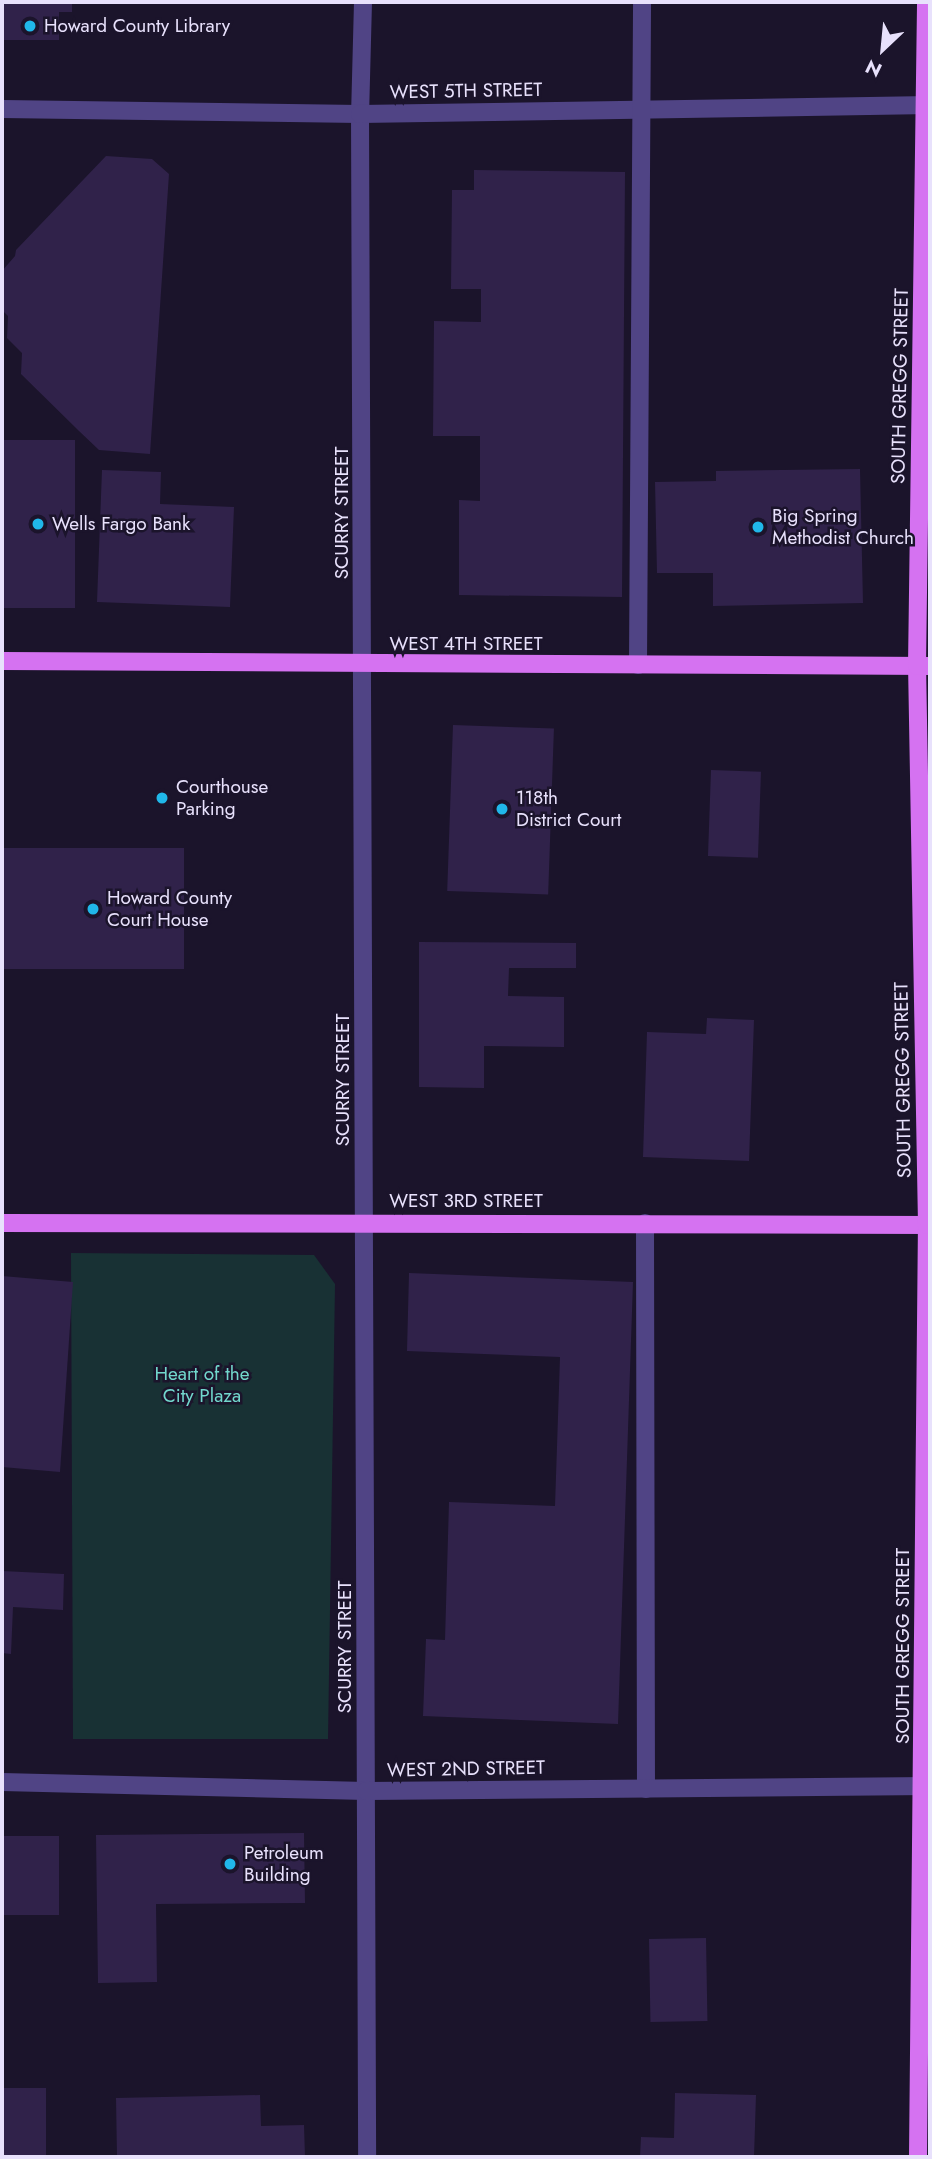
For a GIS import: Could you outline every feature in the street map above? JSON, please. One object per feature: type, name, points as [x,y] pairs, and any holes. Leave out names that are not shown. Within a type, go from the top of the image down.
[{"type":"main road","name":"SOUTH GREGG STREET","points":[[918,2157],[927,1786],[928,1225],[923,666],[928,105],[926,2]]},
{"type":"main road","name":"WEST 4TH STREET","points":[[2,661],[923,666]]},
{"type":"main road","name":"WEST 3RD STREET","points":[[2,1223],[364,1221],[928,1225]]},
{"type":"street","name":"SCURRY STREET","points":[[362,2],[360,114],[364,664],[367,2157]]},
{"type":"street","points":[[638,665],[642,2]]},
{"type":"street","name":"WEST 5TH STREET","points":[[2,109],[360,114],[928,105]]},
{"type":"street","points":[[645,1223],[646,1788]]},
{"type":"street","name":"WEST 2ND STREET","points":[[2,1782],[366,1791],[927,1786]]},
{"type":"green space","name":"Heart of the City Plaza","points":[[71,1253],[314,1255],[335,1284],[328,1739],[73,1739]]},
{"type":"building","name":"Howard County Library","points":[[2,2],[72,2],[72,12],[59,12],[59,40],[2,40]]},
{"type":"building","points":[[106,156],[152,159],[169,174],[150,454],[99,450],[79,431],[21,374],[22,353],[7,338],[8,316],[2,310],[2,271],[15,256],[16,250]]},
{"type":"building","points":[[474,170],[625,172],[622,597],[459,595],[459,500],[480,501],[480,436],[433,436],[434,321],[481,322],[481,289],[451,289],[452,190],[474,190]]},
{"type":"building","name":"Wells Fargo Bank","points":[[2,440],[75,440],[75,608],[2,608]]},
{"type":"building","name":"Big Spring Methodist Church","points":[[860,469],[863,603],[713,606],[713,573],[657,573],[655,482],[716,481],[716,471]]},
{"type":"building","points":[[102,470],[161,472],[160,504],[234,507],[230,607],[97,602]]},
{"type":"building","name":"118th District Court","points":[[453,725],[554,729],[548,894],[447,891]]},
{"type":"building","points":[[711,770],[761,772],[758,858],[708,856]]},
{"type":"building","name":"Howard County Court House","points":[[2,848],[184,848],[184,969],[2,969]]},
{"type":"building","points":[[419,942],[576,943],[576,968],[509,968],[508,996],[564,997],[564,1047],[484,1046],[484,1088],[419,1087]]},
{"type":"building","points":[[707,1018],[754,1020],[749,1161],[643,1157],[647,1032],[706,1034]]},
{"type":"building","points":[[409,1273],[633,1282],[618,1724],[423,1716],[426,1639],[445,1640],[449,1502],[555,1506],[560,1357],[407,1351]]},
{"type":"building","points":[[2,1276],[73,1282],[60,1472],[2,1467]]},
{"type":"building","points":[[2,1571],[64,1574],[63,1610],[13,1607],[11,1654],[2,1653]]},
{"type":"building","points":[[304,1833],[305,1903],[156,1904],[157,1982],[98,1983],[96,1835]]},
{"type":"building","points":[[2,1836],[59,1836],[59,1915],[2,1915]]},
{"type":"building","points":[[706,1938],[707,2021],[650,2022],[649,1939]]},
{"type":"building","points":[[2,2088],[46,2088],[46,2157],[2,2157]]},
{"type":"building","points":[[675,2093],[756,2095],[754,2157],[640,2157],[641,2137],[674,2138]]},
{"type":"building","points":[[260,2095],[261,2126],[304,2125],[305,2157],[117,2157],[116,2098]]},
{"type":"place","name":"Howard County Library","points":[[30,26]]},
{"type":"place","name":"Wells Fargo Bank","points":[[38,524]]},
{"type":"place","name":"Big Spring Methodist Church","points":[[758,527]]},
{"type":"place","name":"Courthouse Parking","points":[[162,798]]},
{"type":"place","name":"118th District Court","points":[[502,809]]},
{"type":"place","name":"Howard County Court House","points":[[93,909]]},
{"type":"place","name":"Petroleum Building","points":[[230,1864]]}]
